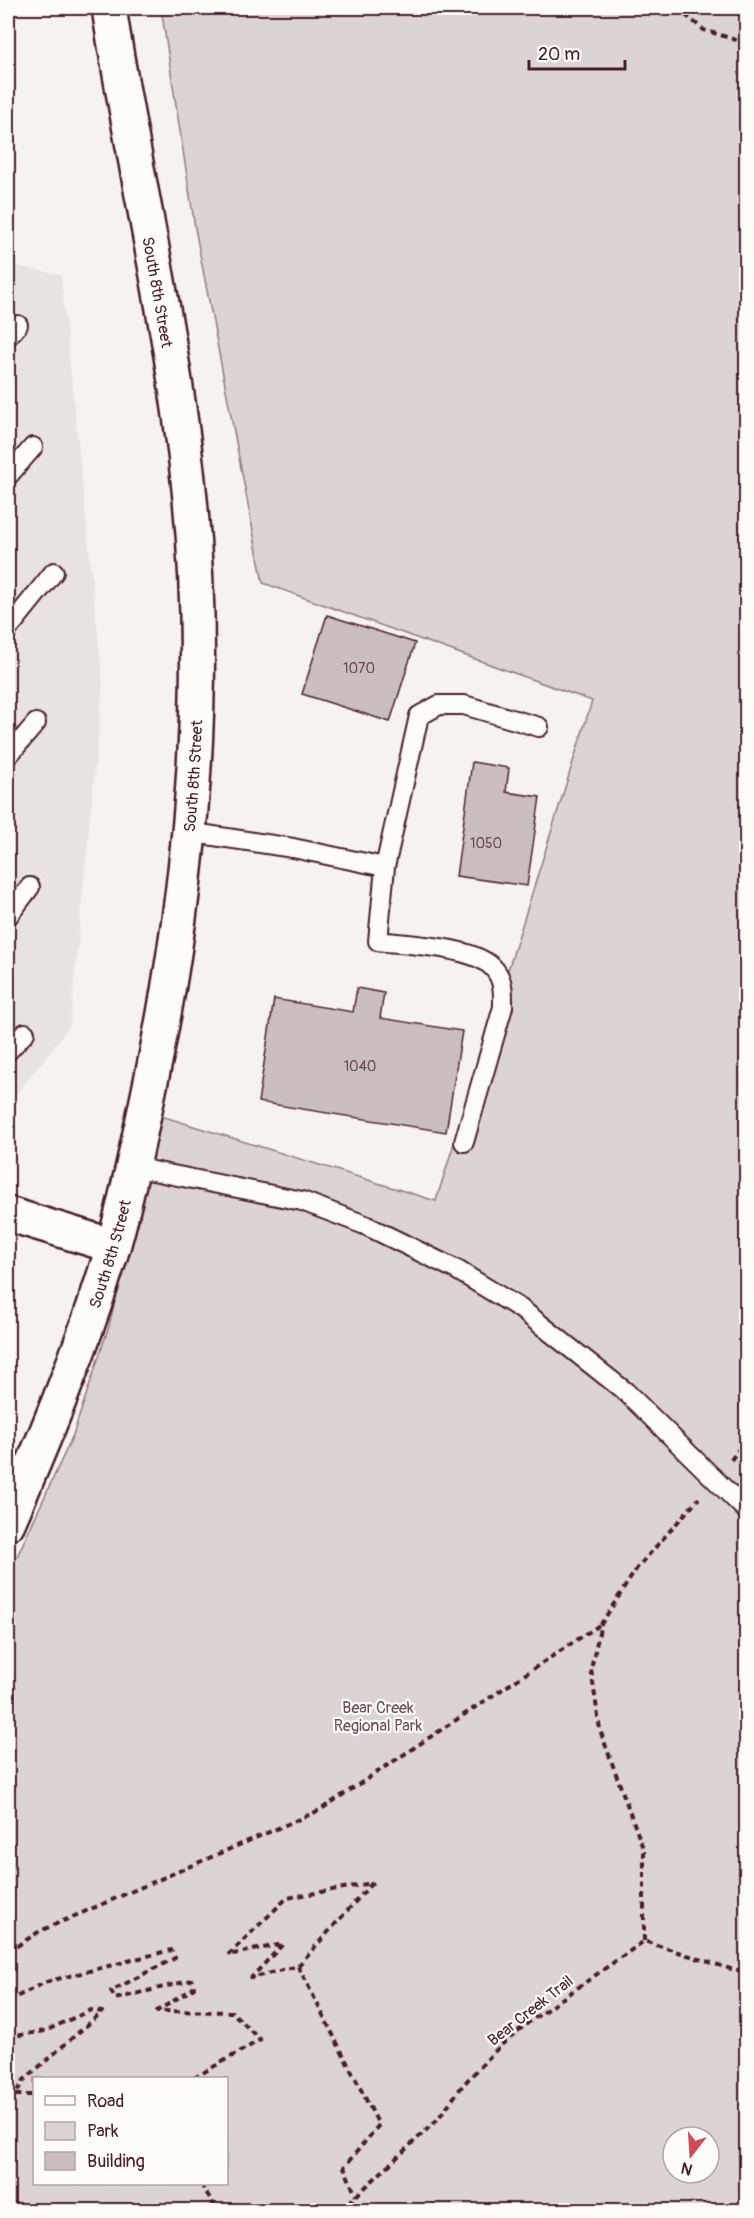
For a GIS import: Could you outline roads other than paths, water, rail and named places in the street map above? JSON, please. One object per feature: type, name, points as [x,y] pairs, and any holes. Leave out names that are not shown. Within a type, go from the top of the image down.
[{"type":"main road","name":"South 8th Street","points":[[8,1523],[45,1438],[113,1246],[133,1167],[171,979],[195,732],[196,609],[190,504],[182,429],[109,8]]},
{"type":"main road","points":[[8,1214],[113,1246]]},
{"type":"lane","points":[[8,476],[33,447]]},
{"type":"lane","points":[[8,629],[54,572]]},
{"type":"lane","points":[[464,1142],[503,1007],[502,984],[496,971],[485,960],[468,953],[378,941],[385,867],[418,716],[439,705],[464,705],[539,727]]},
{"type":"lane","points":[[8,756],[36,723]]},
{"type":"lane","points":[[187,832],[294,848],[385,867]]},
{"type":"lane","points":[[8,916],[30,887]]},
{"type":"lane","points":[[8,1052],[25,1033]]},
{"type":"lane","points":[[133,1167],[302,1201],[365,1226],[457,1270],[521,1309],[626,1392],[747,1510]]},
{"type":"park label","name":"Bear Creek Regional Park","points":[[378,1716]]}]
